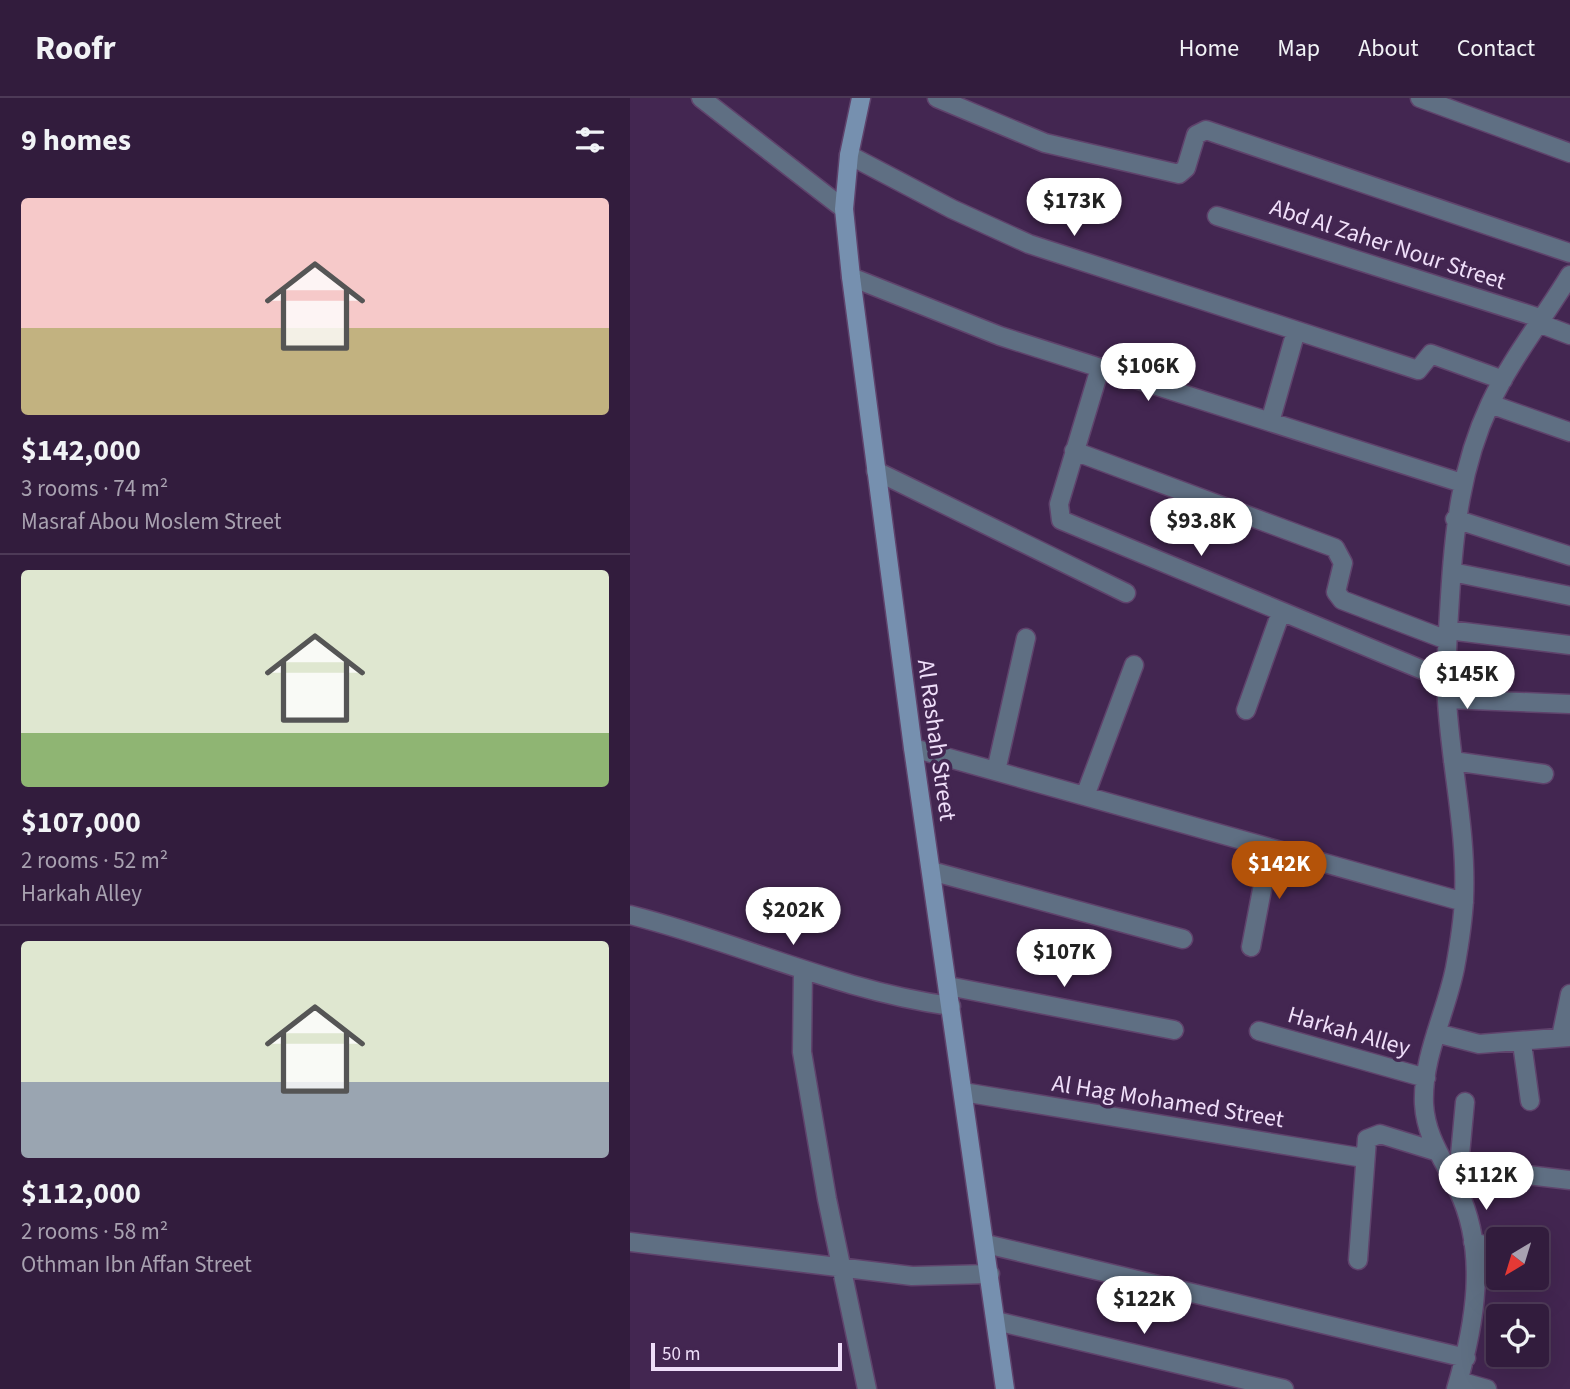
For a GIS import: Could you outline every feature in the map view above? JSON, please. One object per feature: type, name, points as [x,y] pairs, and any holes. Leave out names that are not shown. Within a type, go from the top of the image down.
[{"type":"street","points":[[701,98],[844,209]]},
{"type":"street","name":"Al Rashah Street","points":[[861,98],[849,155],[844,209],[851,277],[913,748],[1005,1389]]},
{"type":"street","points":[[937,98],[1045,143],[1175,174],[1185,171],[1196,135],[1206,130],[1570,253]]},
{"type":"street","points":[[1420,98],[1570,153]]},
{"type":"street","points":[[849,155],[1029,244],[1418,370],[1431,354],[1503,380]]},
{"type":"street","name":"Abd Al Zaher Nour Street","points":[[1217,216],[1542,322],[1570,335]]},
{"type":"street","points":[[1487,1389],[1458,1385],[1475,1301],[1474,1242],[1457,1187],[1435,1151],[1427,1127],[1426,1079],[1455,968],[1464,902],[1461,807],[1447,699],[1455,519],[1462,483],[1490,404],[1570,275]]},
{"type":"street","points":[[851,277],[1000,336],[1462,483]]},
{"type":"street","points":[[1270,422],[1296,331]]},
{"type":"street","points":[[1100,368],[1058,509],[1065,523],[1447,680]]},
{"type":"street","points":[[1490,404],[1570,432]]},
{"type":"street","points":[[1074,451],[1335,548],[1343,563],[1336,592],[1342,600],[1448,635],[1570,645]]},
{"type":"street","points":[[876,471],[1126,593]]},
{"type":"street","points":[[1455,519],[1570,556]]},
{"type":"street","points":[[1452,572],[1570,597]]},
{"type":"street","points":[[1246,710],[1281,612]]},
{"type":"street","points":[[996,771],[1026,638]]},
{"type":"street","points":[[1085,796],[1134,665]]},
{"type":"street","points":[[1447,699],[1570,704]]},
{"type":"street","points":[[913,748],[1464,902]]},
{"type":"street","points":[[1453,761],[1544,774]]},
{"type":"street","points":[[1251,947],[1270,848]]},
{"type":"street","points":[[931,871],[1183,940]]},
{"type":"street","points":[[630,915],[907,1000],[951,1006]]},
{"type":"street","points":[[803,970],[802,1052],[841,1268],[867,1389]]},
{"type":"street","points":[[948,986],[1174,1030]]},
{"type":"street","points":[[1436,1033],[1479,1044],[1522,1043],[1566,1037],[1570,994]]},
{"type":"street","name":"Harkah Alley","points":[[1259,1031],[1426,1079]]},
{"type":"street","points":[[1522,1043],[1530,1101]]},
{"type":"street","name":"Al Hag Mohamed Street","points":[[963,1092],[1364,1158]]},
{"type":"street","points":[[1457,1187],[1465,1102]]},
{"type":"street","points":[[1358,1259],[1367,1139],[1375,1134],[1435,1151]]},
{"type":"street","points":[[1501,1172],[1570,1180]]},
{"type":"street","points":[[630,1242],[912,1276],[990,1274]]},
{"type":"street","points":[[1474,1242],[1486,1246]]},
{"type":"street","points":[[986,1244],[1465,1358]]},
{"type":"street","points":[[996,1321],[1284,1389]]}]
